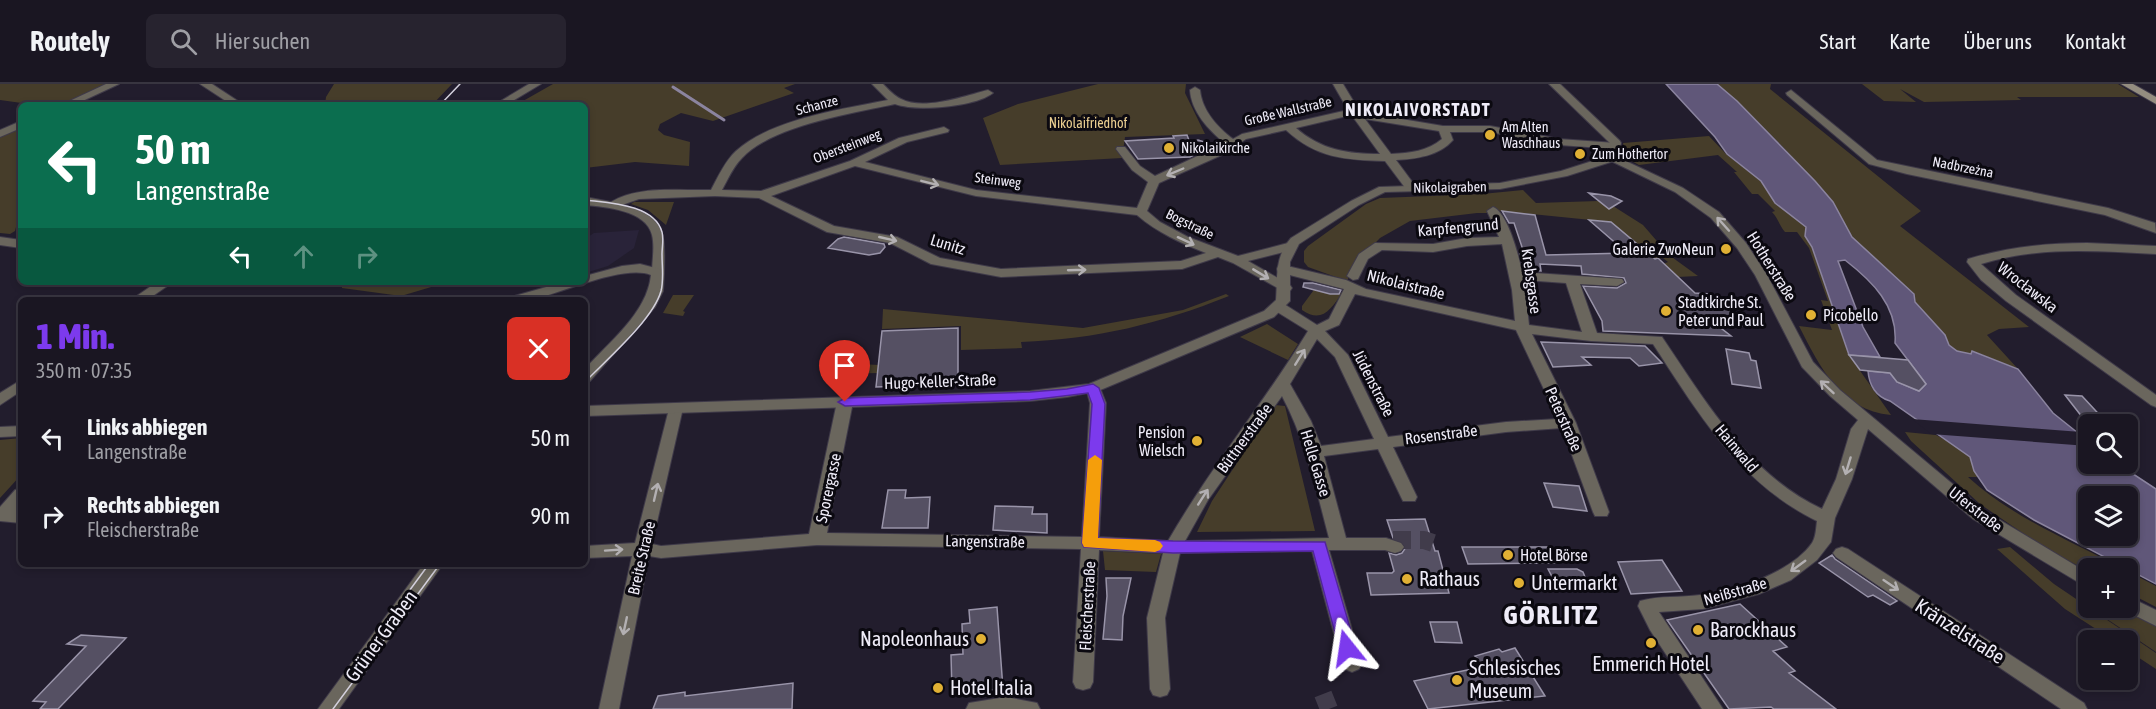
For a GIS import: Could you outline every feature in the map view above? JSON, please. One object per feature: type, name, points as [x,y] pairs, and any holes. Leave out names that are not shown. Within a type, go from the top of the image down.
[{"type":"main road","points":[[2126,84],[2154,99]]},
{"type":"street","points":[[73,102],[114,84]]},
{"type":"street","points":[[205,84],[234,102]]},
{"type":"street","points":[[504,102],[536,84]]},
{"type":"street","points":[[877,84],[896,101]]},
{"type":"street","points":[[1338,84],[1355,112],[1410,187]]},
{"type":"street","points":[[1554,84],[1597,123],[1615,152]]},
{"type":"street","points":[[1196,86],[1197,103],[1222,137],[1232,143]]},
{"type":"street","name":"Schanze","points":[[715,193],[740,153],[754,143],[802,124],[896,101],[904,104],[934,105],[988,93]]},
{"type":"street","name":"Nadbrzeżna","points":[[1791,93],[1873,162],[1907,171],[2059,201],[2153,227]]},
{"type":"street","name":"Große Wallstraße","points":[[1154,181],[1220,152],[1250,134],[1355,112],[1443,129],[1490,129],[1615,152]]},
{"type":"street","points":[[0,134],[18,125]]},
{"type":"street","points":[[1288,126],[1308,143],[1324,151],[1362,158],[1390,158],[1441,147],[1448,140],[1443,129]]},
{"type":"street","name":"Obersteinweg","points":[[762,195],[854,163],[903,140],[944,130]]},
{"type":"street","points":[[1121,149],[1136,168],[1154,181]]},
{"type":"street","name":"Nikolaigraben","points":[[1237,260],[1288,247],[1376,191],[1410,187],[1500,186],[1563,174],[1615,152]]},
{"type":"street","name":"Hotherstraße","points":[[1615,152],[1715,215],[1742,246],[1761,275],[1814,373],[1873,423]]},
{"type":"street","name":"Steinweg","points":[[854,163],[976,193],[1106,206],[1141,212]]},
{"type":"street","name":"Bogstraße","points":[[1154,181],[1141,212],[1156,225],[1184,240],[1237,260]]},
{"type":"street","name":"Lunitz","points":[[612,206],[630,197],[715,193],[762,195],[772,202],[831,229],[894,240],[936,261],[1001,273],[1182,265],[1216,253]]},
{"type":"street","points":[[588,202],[612,206],[641,216],[656,228],[658,234],[652,271],[656,291],[648,307],[588,375]]},
{"type":"street","name":"Krebsgasse","points":[[1493,211],[1509,240],[1517,276],[1522,328]]},
{"type":"street","name":"Karpfengrund","points":[[1351,283],[1363,257],[1379,246],[1433,248],[1467,242],[1509,240]]},
{"type":"street","points":[[0,241],[18,244]]},
{"type":"street","points":[[1279,307],[1283,301],[1285,288],[1283,269],[1288,247]]},
{"type":"street","name":"Wrocławska","points":[[2150,250],[2066,248],[2014,252],[1973,262],[2000,290],[2156,402]]},
{"type":"street","points":[[2150,250],[2156,259]]},
{"type":"street","points":[[1237,260],[1285,288]]},
{"type":"street","name":"Nikolaistraße","points":[[1283,269],[1351,283],[1408,303],[1522,328],[1591,337]]},
{"type":"street","points":[[588,279],[617,271],[652,271]]},
{"type":"street","points":[[1517,276],[1617,282]]},
{"type":"street","points":[[1572,280],[1591,337]]},
{"type":"street","points":[[1316,330],[1334,322],[1351,283]]},
{"type":"street","points":[[143,297],[161,285]]},
{"type":"street","points":[[526,297],[568,285]]},
{"type":"street","name":"Jüdenstraße","points":[[1279,307],[1316,330],[1341,355],[1409,497]]},
{"type":"street","name":"Hugo-Keller-Straße","points":[[588,411],[1067,393],[1093,388],[1269,314],[1279,307]]},
{"type":"street","name":"Peterstraße","points":[[1522,328],[1568,423],[1601,512]]},
{"type":"street","name":"Büttnerstraße","points":[[1160,689],[1156,618],[1173,547],[1207,489],[1283,384],[1316,330]]},
{"type":"street","name":"Hainwald","points":[[1591,337],[1657,340],[1748,466],[1804,509],[1826,518]]},
{"type":"street","name":"Helle Gasse","points":[[1283,384],[1303,421],[1315,452],[1338,545]]},
{"type":"street","points":[[0,400],[18,386]]},
{"type":"street","name":"Fleischerstraße","points":[[1083,682],[1098,404],[1093,388]]},
{"type":"street","name":"Sporergasse","points":[[817,539],[845,402]]},
{"type":"street","name":"Breite Straße","points":[[609,709],[642,549],[675,408]]},
{"type":"street","name":"Rosenstraße","points":[[1315,452],[1385,444],[1401,439],[1506,427],[1568,423]]},
{"type":"street","points":[[1822,542],[1826,518],[1844,479],[1859,429],[1863,424],[1873,423]]},
{"type":"street","name":"Uferstraße","points":[[1873,423],[1979,515],[2078,575]]},
{"type":"street","points":[[0,432],[18,431]]},
{"type":"street","points":[[1,515],[18,497]]},
{"type":"street","points":[[1,515],[18,517]]},
{"type":"street","name":"Langenstraße","points":[[588,552],[642,549],[661,552],[817,539],[1090,543],[1173,547],[1391,544]]},
{"type":"street","name":"Kränzelstraße","points":[[1822,542],[1841,552],[2077,709]]},
{"type":"street","name":"Neißstraße","points":[[1713,709],[1647,606],[1703,602],[1753,589],[1785,575],[1811,556],[1822,542]]},
{"type":"street","points":[[1319,546],[1352,664]]},
{"type":"street","name":"Grüner Graben","points":[[328,709],[432,567]]},
{"type":"street","points":[[2138,609],[2156,618]]},
{"type":"street","points":[[976,709],[1006,705],[1029,709]]},
{"type":"shaded area","points":[[1666,84],[1717,84],[1737,101],[1833,202],[1852,237],[1914,294],[1915,302],[1945,335],[1949,345],[1957,351],[1971,354],[1972,351],[2018,369],[2053,413],[2078,433],[2078,474],[2133,474],[2156,489],[2156,584],[2138,575],[2138,558],[2106,558],[2084,546],[2138,546],[2138,486],[2078,486],[2078,543],[2034,520],[1987,490],[1974,471],[1970,457],[1877,393],[1872,386],[1868,371],[1890,373],[1897,382],[1919,391],[1926,384],[1895,343],[1895,330],[1888,306],[1865,277],[1845,260],[1838,261],[1863,327],[1880,357],[1849,355],[1812,247],[1805,236],[1806,227],[1775,203],[1761,181],[1727,154],[1715,137]]},
{"type":"shaded area","points":[[639,230],[634,248],[608,266],[588,272],[588,237],[594,233]]},
{"type":"green space","points":[[0,84],[105,84],[107,86],[67,102],[18,102],[0,100]]},
{"type":"green space","points":[[334,84],[452,84],[435,102],[325,102]]},
{"type":"green space","points":[[553,84],[795,84],[784,88],[794,93],[713,121],[681,113],[660,124],[658,130],[664,135],[690,142],[689,166],[635,162],[588,168],[588,102],[521,102]]},
{"type":"green space","name":"Nikolaifriedhof","points":[[1098,84],[1186,84],[1185,93],[1205,134],[1125,137],[1122,158],[1000,165],[983,118],[1018,104]]},
{"type":"green space","points":[[1717,84],[1771,84],[1770,89],[1921,211],[1900,226],[2029,327],[1999,329],[1987,335],[2018,369],[1973,351],[1971,354],[1957,351],[1949,345],[1945,335],[1915,302],[1914,294],[1852,237],[1833,202],[1783,147]]},
{"type":"green space","points":[[1862,84],[2118,84],[2139,97],[2017,97],[2021,100],[1924,102],[1900,89],[1916,102],[1884,101]]},
{"type":"green space","points":[[18,128],[18,219],[15,231],[10,234],[0,233],[0,135]]},
{"type":"green space","points":[[1709,136],[1726,154],[1761,181],[1775,203],[1806,227],[1805,236],[1812,247],[1849,355],[1891,415],[1858,405],[1845,395],[1824,371],[1799,326],[1832,330],[1821,300],[1828,301],[1809,248],[1797,232],[1785,232],[1772,212],[1775,211],[1758,194],[1752,194],[1734,172],[1737,172],[1718,155],[1639,165],[1626,158],[1623,143]]},
{"type":"green space","points":[[1523,190],[1536,203],[1598,201],[1599,196],[1611,196],[1618,199],[1620,202],[1613,206],[1643,225],[1669,255],[1698,276],[1677,277],[1663,264],[1668,262],[1663,258],[1655,259],[1611,222],[1490,210],[1491,213],[1410,221],[1380,238],[1355,264],[1347,281],[1308,267],[1304,262],[1304,251],[1308,246],[1366,204],[1380,198]]},
{"type":"green space","points":[[634,202],[674,202],[666,225],[648,210],[631,204]]},
{"type":"green space","points":[[342,285],[438,285],[401,296],[342,288]]},
{"type":"green space","points":[[1316,287],[1330,294],[1342,293],[1330,309],[1321,315],[1309,314],[1302,310],[1302,306]]},
{"type":"green space","points":[[1226,294],[1229,296],[1152,322],[1102,334],[1021,342],[1022,348],[961,350],[961,326],[882,329],[883,309],[1083,328],[1183,310]]},
{"type":"green space","points":[[673,295],[694,295],[683,311],[685,312],[683,316],[663,313]]},
{"type":"green space","points":[[1267,324],[1298,344],[1288,360],[1240,337]]},
{"type":"green space","points":[[844,358],[861,358],[860,364],[879,365],[878,373],[841,374]]},
{"type":"green space","points":[[1275,405],[1285,406],[1315,531],[1197,532],[1212,501]]},
{"type":"green space","points":[[1905,432],[1936,435],[1953,444],[1971,457],[1978,477],[1968,477],[1985,491],[2022,516],[2102,558],[2078,558],[2078,566],[2043,547],[1980,504],[1911,441]]},
{"type":"green space","points":[[18,438],[18,478],[0,498],[0,440]]},
{"type":"green space","points":[[2010,547],[2054,584],[2078,600],[2078,617],[2065,609],[1997,549]]},
{"type":"green space","points":[[1103,551],[1161,554],[1156,572],[1105,570]]},
{"type":"green space","points":[[2138,577],[2156,586],[2156,607],[2138,598]]},
{"type":"green space","points":[[2138,616],[2156,625],[2156,652],[2138,640],[2138,630],[2123,630],[2105,618],[2138,618]]},
{"type":"green space","points":[[2079,618],[2104,618],[2122,630],[2098,630]]},
{"type":"green space","points":[[2138,641],[2156,653],[2156,669],[2138,657]]},
{"type":"pier","points":[[1912,419],[2078,432],[2078,445],[1931,434]]},
{"type":"building","name":"Nikolaikirche","points":[[1187,135],[1190,143],[1198,140],[1208,143],[1207,149],[1190,157],[1138,159],[1125,141],[1174,138],[1173,136]]},
{"type":"building","points":[[1589,193],[1611,196],[1622,201],[1609,209]]},
{"type":"building","points":[[1502,211],[1535,215],[1546,255],[1627,253],[1589,220],[1611,222],[1655,259],[1658,258],[1695,293],[1711,294],[1748,326],[1717,325],[1731,336],[1603,331],[1602,321],[1583,286],[1617,288],[1626,283],[1624,278],[1582,274],[1581,266],[1540,264],[1541,271],[1524,270],[1520,253],[1524,253],[1514,223],[1509,223]]},
{"type":"building","points":[[844,237],[884,244],[885,247],[880,253],[869,255],[828,248]]},
{"type":"building","points":[[1304,283],[1341,290],[1339,294],[1330,294],[1303,287]]},
{"type":"building","points":[[958,328],[958,384],[876,387],[882,331]]},
{"type":"building","points":[[1541,342],[1645,346],[1662,363],[1639,366],[1630,358],[1582,357],[1591,365],[1553,367]]},
{"type":"building","points":[[1726,349],[1749,353],[1751,360],[1756,361],[1761,388],[1732,384]]},
{"type":"building","points":[[1849,355],[1908,360],[1926,384],[1919,391],[1897,382],[1890,373],[1860,370]]},
{"type":"building","points":[[2065,395],[2082,396],[2099,414],[2080,414]]},
{"type":"building","points":[[1544,483],[1579,486],[1587,511],[1553,507]]},
{"type":"building","points":[[888,490],[906,490],[905,498],[930,497],[928,528],[882,528]]},
{"type":"building","points":[[995,506],[1033,507],[1032,514],[1047,514],[1047,533],[993,530]]},
{"type":"building","name":"Rathaus","points":[[1425,519],[1435,551],[1438,551],[1449,593],[1371,595],[1367,573],[1392,573],[1394,571],[1389,553],[1396,555],[1402,553],[1406,547],[1402,541],[1393,538],[1387,520]]},
{"type":"building","name":"Hotel Börse","points":[[1462,547],[1548,547],[1556,563],[1468,564]]},
{"type":"building","points":[[1832,555],[1897,601],[1890,605],[1873,595],[1868,597],[1819,563]]},
{"type":"building","points":[[1662,560],[1682,591],[1631,594],[1618,562]]},
{"type":"building","points":[[1548,569],[1577,569],[1583,572],[1587,582],[1581,586],[1557,586]]},
{"type":"building","points":[[1106,578],[1131,578],[1123,616],[1122,640],[1103,639],[1107,596]]},
{"type":"building","name":"Barockhaus","points":[[1740,604],[1787,647],[1773,651],[1795,671],[1789,673],[1836,709],[1774,709],[1771,707],[1729,709],[1667,620]]},
{"type":"building","name":"Napoleonhaus","points":[[997,607],[1003,689],[952,692],[951,655],[963,654],[962,624],[970,623],[969,610]]},
{"type":"building","points":[[1430,622],[1457,622],[1462,643],[1435,642]]},
{"type":"building","points":[[81,635],[126,638],[58,709],[40,709],[46,702],[33,701],[86,646],[67,644]]},
{"type":"building","points":[[1515,648],[1545,696],[1428,709],[1414,681],[1477,668],[1472,661],[1477,658],[1475,656],[1499,649],[1502,652]]},
{"type":"building","points":[[793,683],[792,709],[653,709],[658,696],[685,692],[685,696]]},
{"type":"waterway","points":[[673,87],[724,120]]},
{"type":"tunnel","points":[[1393,540],[1424,540],[1433,543]]},
{"type":"tunnel","points":[[1323,694],[1329,709]]},
{"type":"tram line","points":[[443,102],[460,84]]},
{"type":"tram line","points":[[588,200],[640,210],[657,223],[663,240],[661,291],[656,302],[639,327],[588,379]]},
{"type":"tram line","points":[[356,663],[427,567]]},
{"type":"tram line","points":[[333,709],[438,567]]},
{"type":"slow traffic","points":[[1095,460],[1090,543],[1155,546]]},
{"type":"place","name":"Am Alten Waschhaus","points":[[1490,135]]},
{"type":"place","name":"Nikolaikirche","points":[[1169,148]]},
{"type":"place","name":"Zum Hothertor","points":[[1580,154]]},
{"type":"place","name":"Galerie ZwoNeun","points":[[1726,249]]},
{"type":"place","name":"Stadtkirche St. Peter und Paul","points":[[1666,311]]},
{"type":"place","name":"Picobello","points":[[1811,315]]},
{"type":"place","name":"Pension Wielsch","points":[[1197,441]]},
{"type":"place","name":"Hotel Börse","points":[[1508,555]]},
{"type":"place","name":"Rathaus","points":[[1407,579]]},
{"type":"place","name":"Untermarkt","points":[[1519,583]]},
{"type":"place","name":"Barockhaus","points":[[1698,630]]},
{"type":"place","name":"Napoleonhaus","points":[[981,639]]},
{"type":"place","name":"Emmerich Hotel","points":[[1651,643]]},
{"type":"place","name":"Schlesisches Museum","points":[[1457,680]]},
{"type":"place","name":"Hotel Italia","points":[[938,688]]},
{"type":"district","name":"NIKOLAIVORSTADT","points":[[1418,110]]},
{"type":"district","name":"GÖRLITZ","points":[[1551,615]]},
{"type":"route","points":[[845,402],[1030,396],[1093,388],[1098,404],[1090,543],[1173,547],[1319,546],[1347,648]]}]
